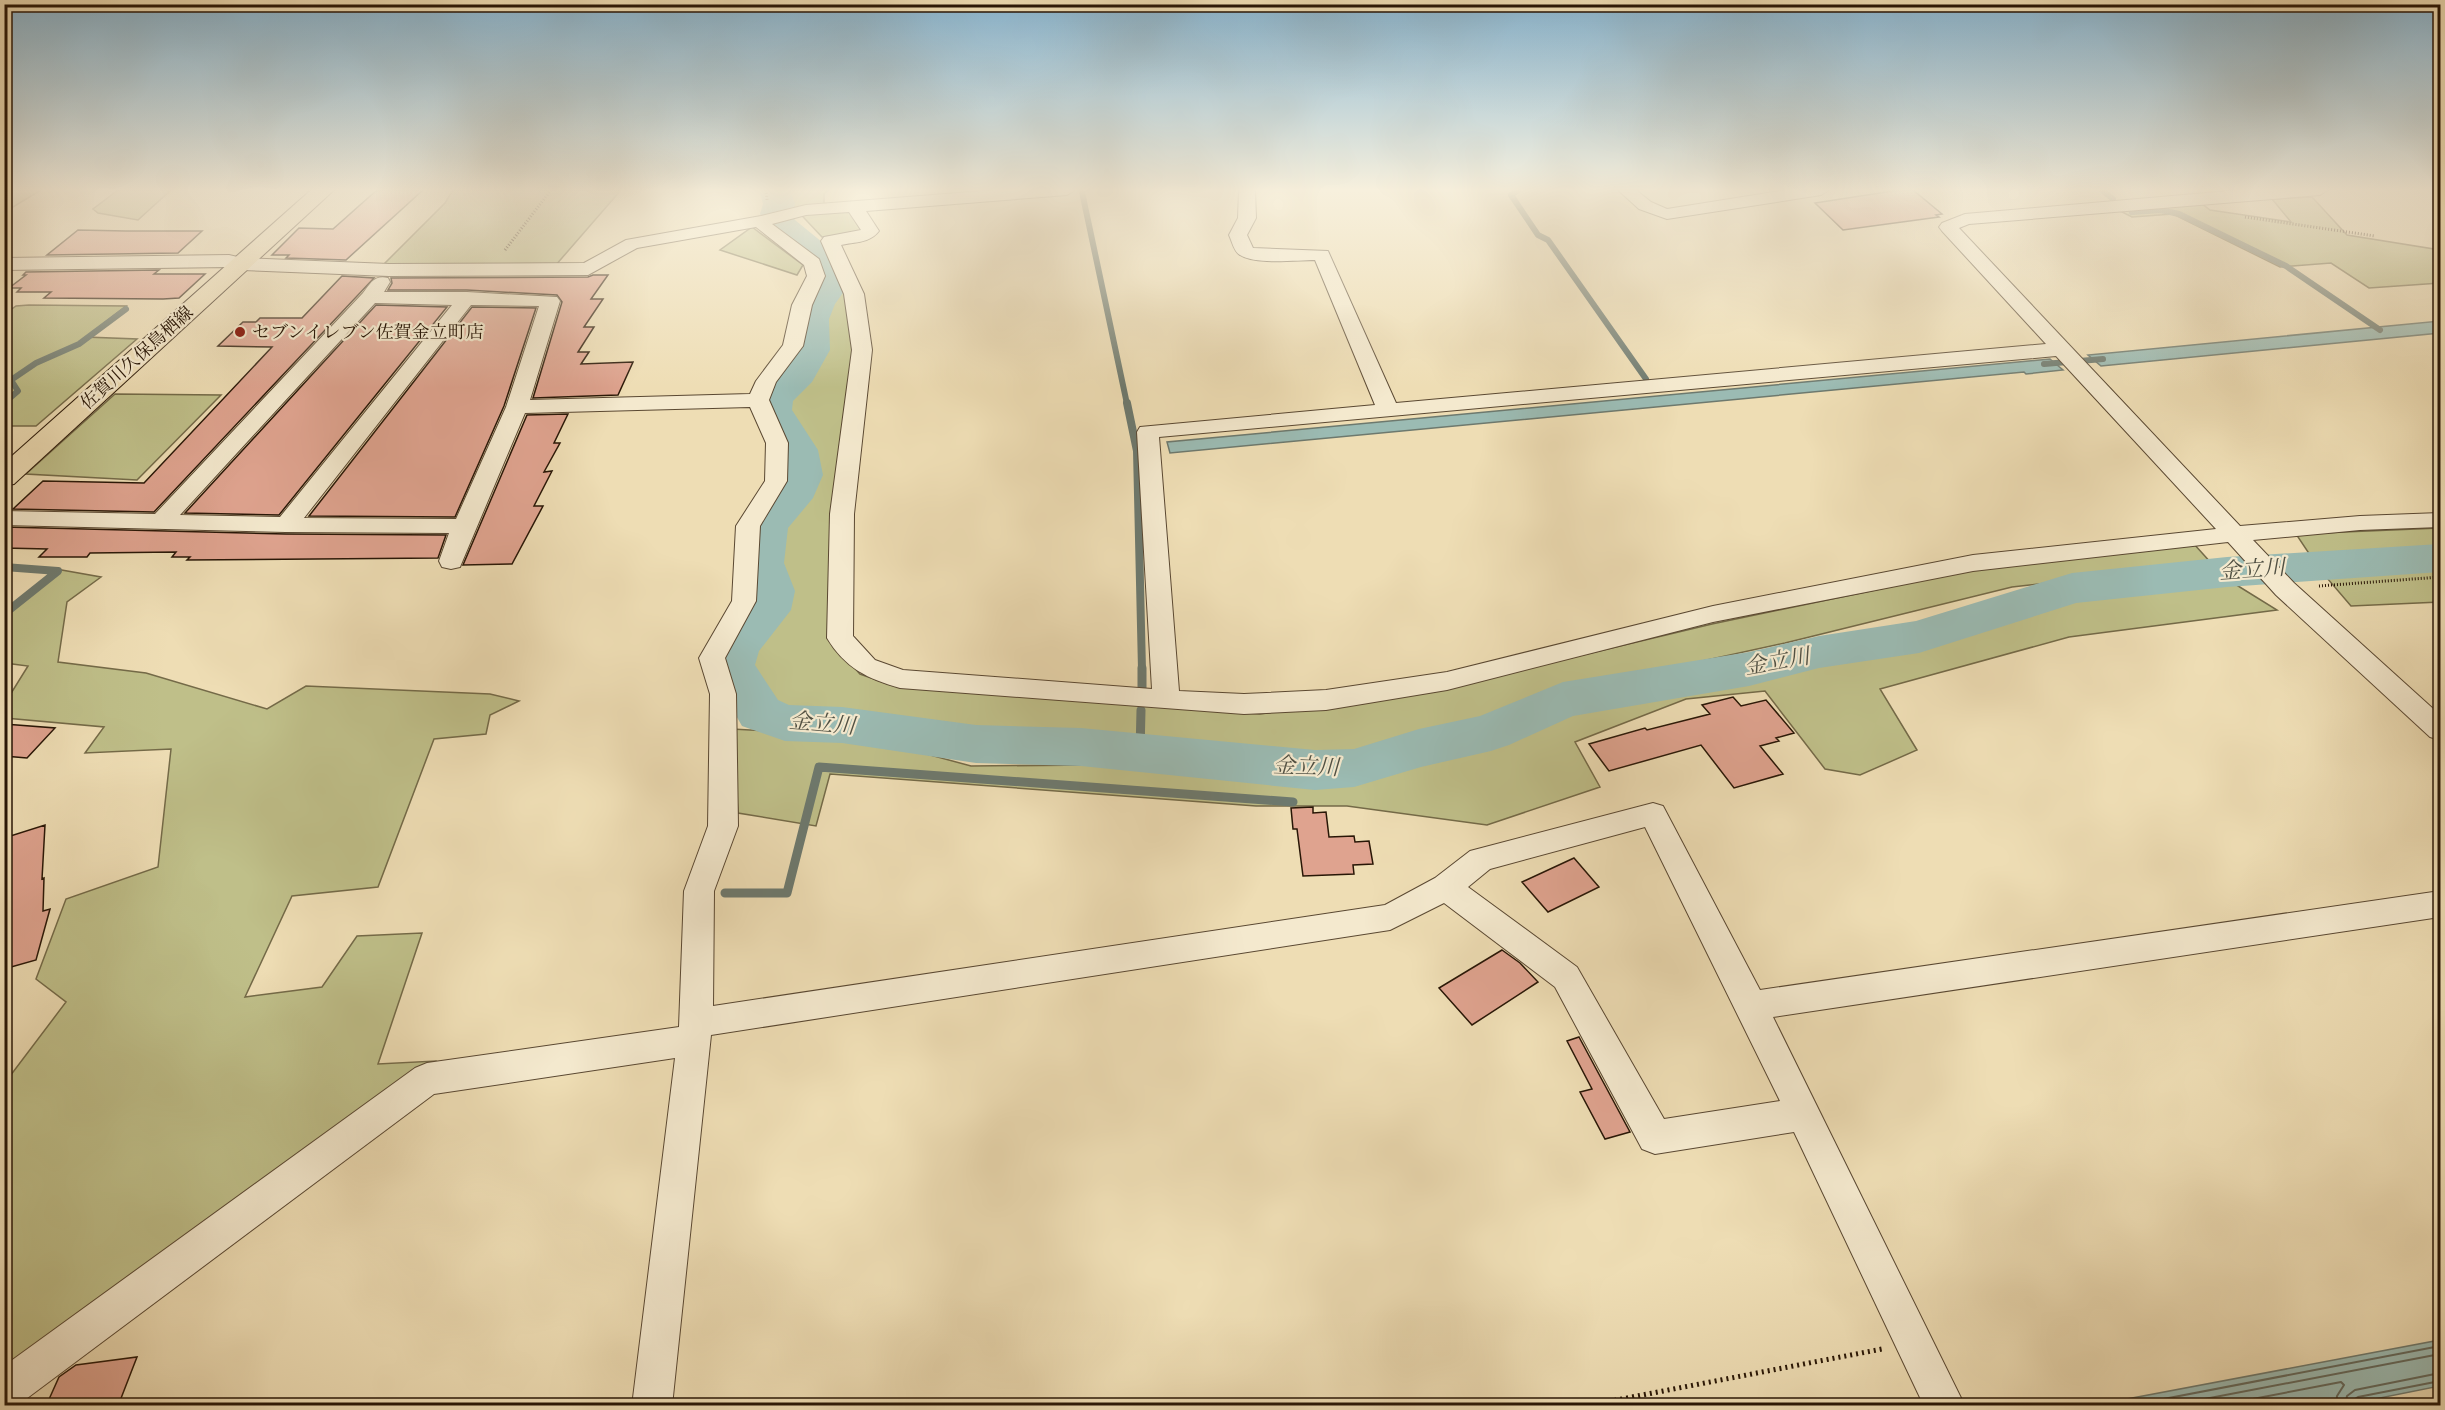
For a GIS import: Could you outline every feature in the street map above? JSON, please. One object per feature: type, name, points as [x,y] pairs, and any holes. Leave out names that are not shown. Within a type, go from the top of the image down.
[{"type":"main road","name":"佐賀川久保鳥栖線","points":[[4,478],[251,256]]},
{"type":"street","points":[[4,264],[229,261],[242,264],[389,270],[588,269],[611,256]]},
{"type":"street","points":[[652,1406],[695,1031],[699,891],[723,826],[723,694],[711,658],[744,601],[748,526],[776,482],[777,443],[758,400],[766,381],[793,346],[802,305],[816,276],[812,263],[803,256]]},
{"type":"street","points":[[837,256],[854,294],[862,350],[842,514],[840,638],[866,666],[900,679],[1245,704],[1326,700],[1447,681],[1713,614],[1973,563],[2241,540],[2361,523],[2440,520]]},
{"type":"street","points":[[1322,256],[1388,410]]},
{"type":"street","points":[[1975,256],[2285,589],[2440,730]]},
{"type":"street","points":[[161,522],[370,297],[389,270]]},
{"type":"street","points":[[370,297],[550,300],[518,407],[464,526],[451,561]]},
{"type":"street","points":[[285,525],[467,298]]},
{"type":"street","points":[[1166,700],[1148,432],[1388,410],[2070,357]]},
{"type":"street","points":[[518,407],[758,400]]},
{"type":"street","points":[[4,518],[285,525],[464,526]]},
{"type":"street","points":[[4,1390],[427,1080],[1169,949],[1390,917],[1446,887],[1481,860],[1653,814],[1750,1006],[1945,1406]]},
{"type":"street","points":[[1446,887],[1566,977],[1655,1137],[1803,1114]]},
{"type":"street","points":[[1750,1006],[2440,904]]},
{"type":"path","points":[[490,270],[501,256]]},
{"type":"path","points":[[2285,589],[2371,580],[2440,577]]},
{"type":"path","points":[[1585,1406],[1915,1343]]},
{"type":"green space","points":[[392,256],[564,256],[555,266],[382,266]]},
{"type":"green space","points":[[738,256],[791,256],[803,265],[797,275]]},
{"type":"green space","points":[[2257,256],[2440,256],[2440,283],[2369,288],[2331,263],[2280,267]]},
{"type":"green space","points":[[843,285],[857,349],[830,640],[860,674],[891,685],[1260,714],[1457,685],[1712,624],[1976,569],[2194,544],[2212,564],[2012,587],[1785,643],[1547,695],[1478,729],[1405,741],[1335,762],[777,710],[744,651],[785,599],[773,559],[777,527],[801,501],[812,462],[784,398],[819,357],[822,309]]},
{"type":"green space","points":[[16,306],[126,306],[86,337],[137,339],[36,426],[5,426],[5,314]]},
{"type":"green space","points":[[115,394],[221,395],[137,480],[26,474]]},
{"type":"green space","points":[[2440,528],[2440,549],[2310,555],[2296,534]]},
{"type":"green space","points":[[2440,564],[2440,602],[2351,606],[2321,571]]},
{"type":"green space","points":[[56,569],[101,577],[67,602],[58,662],[146,673],[267,709],[306,686],[490,694],[519,701],[490,715],[486,734],[434,739],[378,887],[292,896],[245,997],[322,987],[357,936],[422,933],[378,1064],[435,1061],[346,1131],[5,1380],[4,1084],[66,1002],[36,979],[66,899],[158,867],[171,749],[85,753],[104,727],[5,718],[5,703],[28,666],[5,663],[5,611]]},
{"type":"green space","points":[[2222,576],[2277,610],[2069,637],[1880,689],[1917,750],[1860,775],[1825,769],[1765,691],[1686,699],[1575,742],[1600,787],[1487,825],[1347,806],[1256,806],[830,774],[816,826],[738,813],[732,729],[860,736],[971,766],[1091,765],[1345,781],[1498,742],[1577,706],[1676,692],[1822,659],[1969,632],[2075,596]]},
{"type":"water","points":[[2440,321],[2440,333],[2101,366],[2088,355]]},
{"type":"water","points":[[2050,359],[2063,370],[1170,453],[1167,442]]},
{"type":"water","points":[[2440,1340],[2440,1386],[2345,1405],[2095,1405]]},
{"type":"building","points":[[288,256],[351,256],[346,260],[286,258]]},
{"type":"building","points":[[159,270],[154,274],[205,274],[179,298],[44,298],[51,292],[17,292],[21,288],[9,288],[26,275],[23,275],[26,272]]},
{"type":"building","points":[[608,275],[591,299],[603,299],[584,327],[594,327],[578,352],[589,352],[581,364],[633,362],[618,395],[533,398],[562,302],[557,295],[467,290],[388,290],[392,283],[391,278],[588,277]]},
{"type":"building","points":[[342,276],[374,278],[154,512],[13,509],[43,481],[144,483],[272,347],[218,346],[243,322],[256,322],[260,318],[302,318]]},
{"type":"building","points":[[376,305],[447,307],[279,515],[185,513]]},
{"type":"building","points":[[472,307],[536,308],[504,406],[455,517],[309,516]]},
{"type":"building","points":[[568,414],[554,443],[560,443],[544,472],[552,471],[534,506],[543,506],[512,564],[463,565],[527,415]]},
{"type":"building","points":[[4,527],[286,534],[446,535],[438,558],[187,560],[190,557],[172,557],[176,552],[90,553],[87,557],[39,557],[47,549],[4,548]]},
{"type":"building","points":[[1733,697],[1741,706],[1766,700],[1794,733],[1776,738],[1779,741],[1760,746],[1783,774],[1734,788],[1701,745],[1609,771],[1589,744],[1645,728],[1647,730],[1710,714],[1702,705]]},
{"type":"building","points":[[4,724],[55,728],[27,758],[4,756]]},
{"type":"building","points":[[1313,807],[1313,813],[1326,812],[1329,837],[1354,836],[1355,842],[1369,841],[1373,864],[1353,865],[1354,874],[1303,876],[1297,829],[1293,829],[1291,808]]},
{"type":"building","points":[[45,825],[43,911],[50,909],[36,960],[4,969],[4,838]]},
{"type":"building","points":[[1574,858],[1599,887],[1548,912],[1522,882]]},
{"type":"building","points":[[1502,950],[1520,963],[1538,982],[1472,1025],[1439,988]]},
{"type":"building","points":[[1579,1037],[1630,1132],[1605,1139],[1580,1092],[1592,1089],[1567,1041]]},
{"type":"building","points":[[137,1357],[118,1406],[46,1406],[59,1377],[76,1365]]},
{"type":"waterway","name":"金立川","points":[[818,256],[832,267],[833,283],[818,302],[811,319],[812,350],[799,374],[774,398],[773,410],[798,450],[802,475],[792,498],[767,525],[762,563],[772,591],[768,610],[736,646],[731,665],[760,713],[785,723],[842,725],[976,744],[1081,747],[1315,770],[1354,768],[1419,748],[1491,732],[1563,700],[1749,669],[1819,652],[1919,637],[2072,588],[2227,572],[2440,558]]},
{"type":"waterway","points":[[1096,256],[1127,404]]},
{"type":"waterway","points":[[1559,256],[1646,379]]},
{"type":"waterway","points":[[2265,256],[2286,266],[2380,330]]},
{"type":"waterway","points":[[4,403],[18,391],[11,380],[36,363],[79,344],[126,309]]},
{"type":"waterway","points":[[2044,364],[2103,359]]},
{"type":"waterway","points":[[1127,403],[1137,451],[1142,670]]},
{"type":"waterway","points":[[4,567],[58,571],[4,614]]},
{"type":"waterway","points":[[1142,670],[1142,691]]},
{"type":"waterway","points":[[1140,753],[1141,710]]},
{"type":"waterway","points":[[725,893],[787,893],[819,767],[1293,802]]},
{"type":"place","name":"セブンイレブン佐賀金立町店","points":[[240,332]]}]
